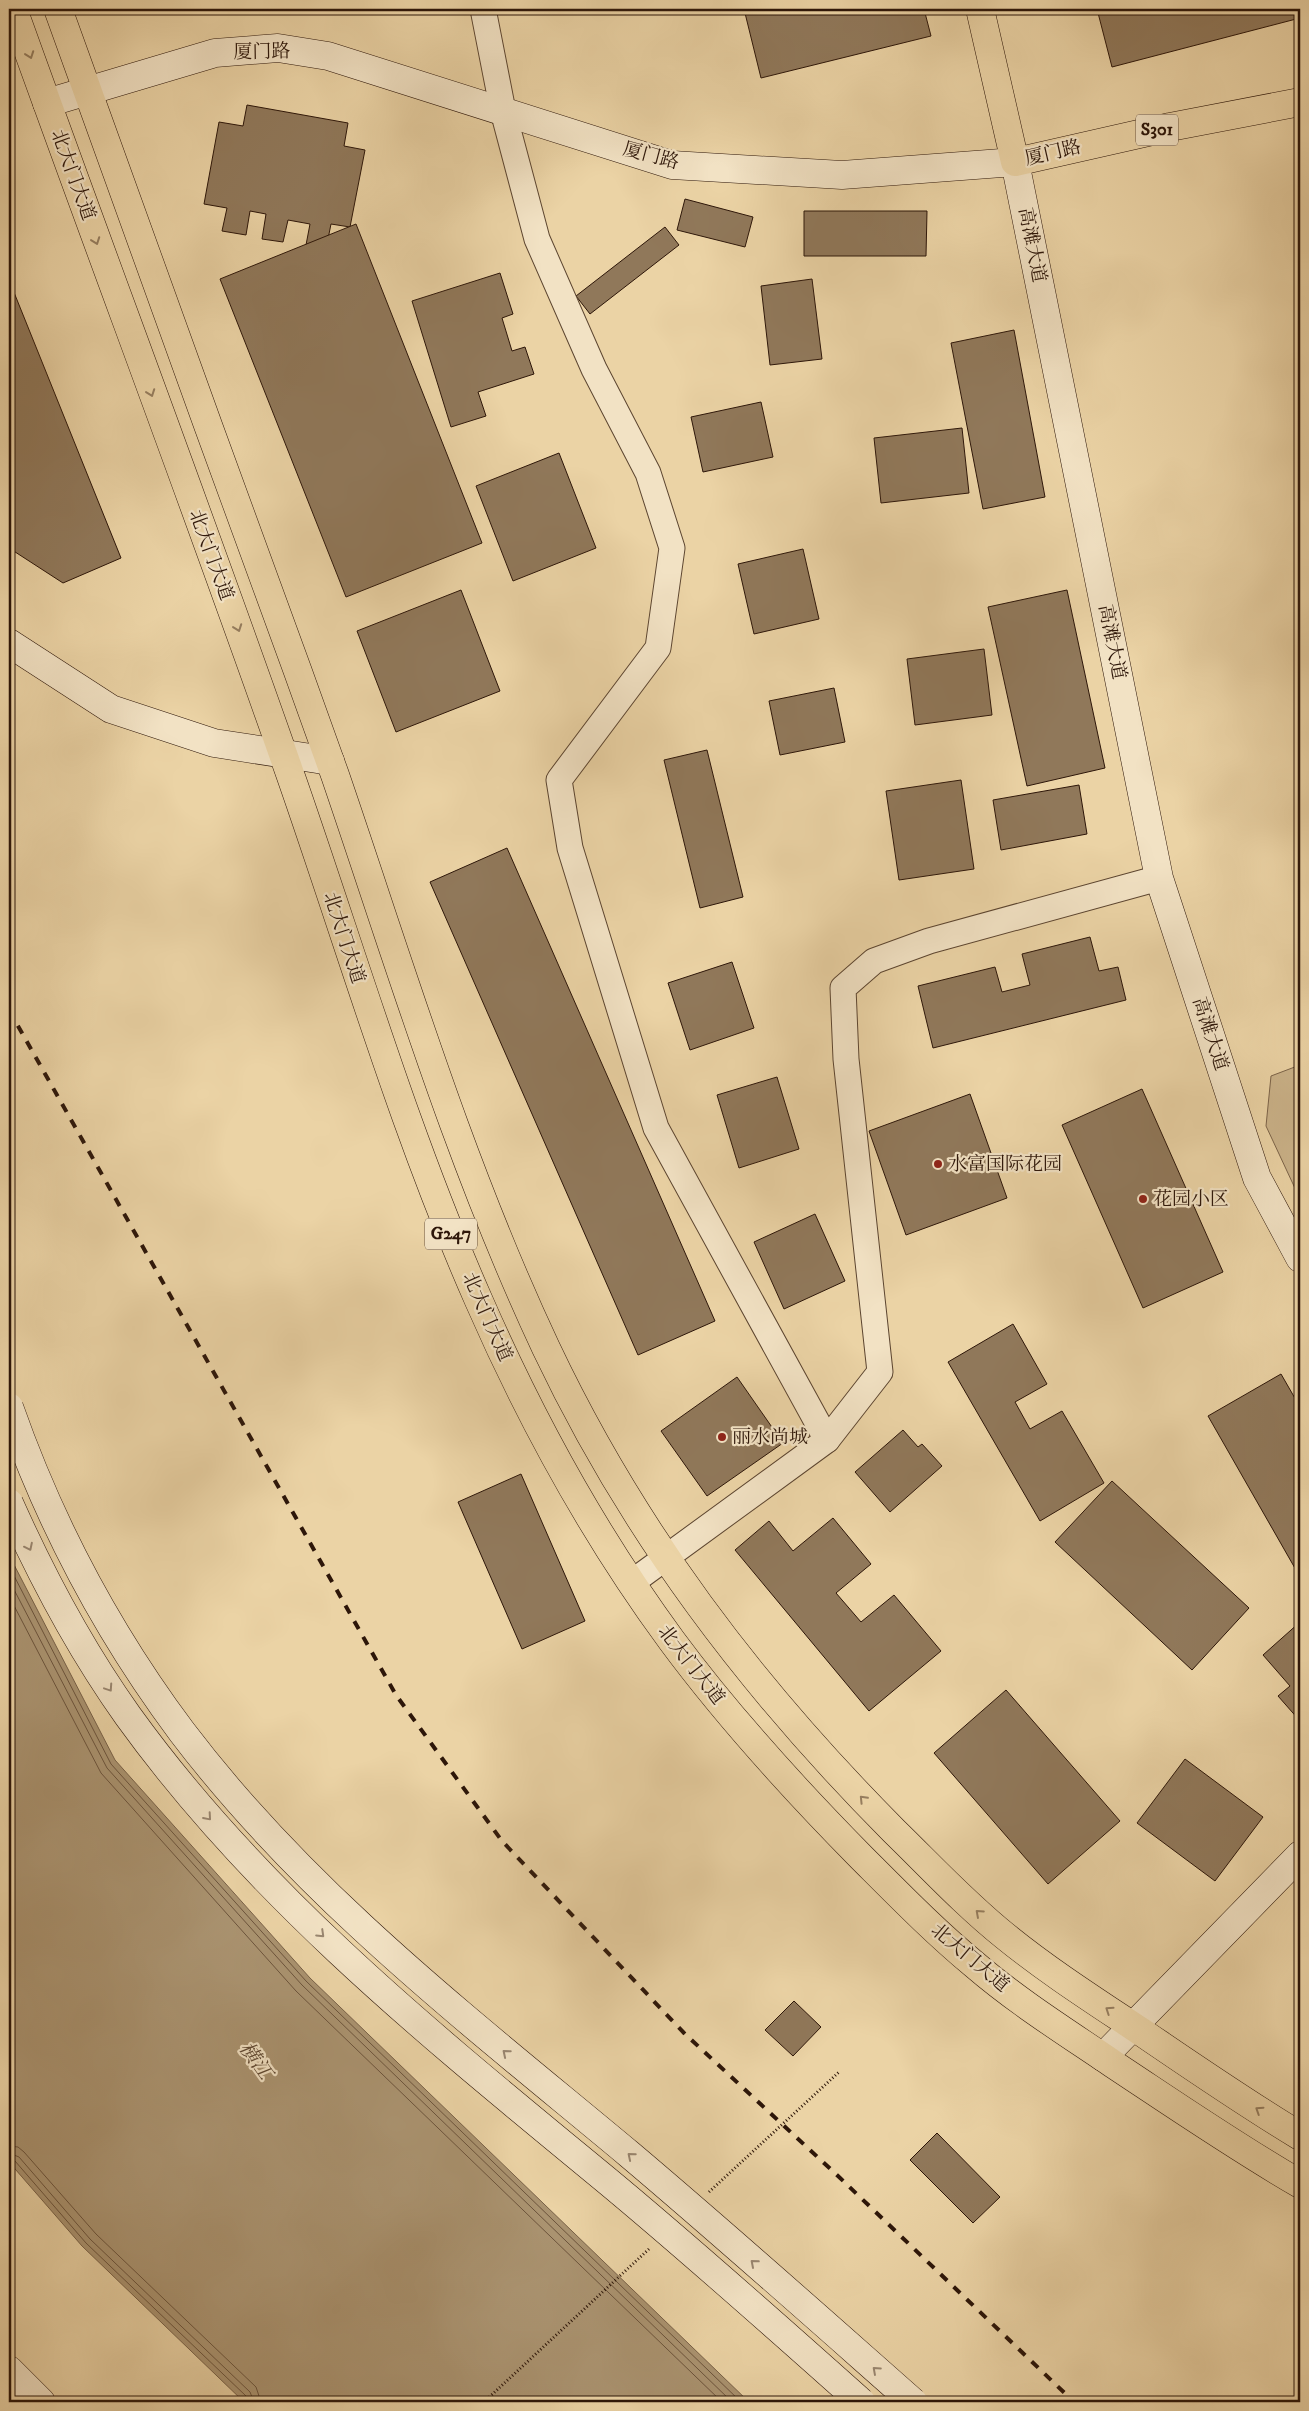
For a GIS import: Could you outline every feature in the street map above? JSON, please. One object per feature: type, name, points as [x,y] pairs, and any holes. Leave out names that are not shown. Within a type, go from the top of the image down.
[{"type":"main road","name":"北大门大道","points":[[13,9],[283,754],[396,1088],[476,1294],[547,1443],[596,1529],[672,1642],[733,1719],[798,1792],[944,1938],[979,1969],[1103,2057],[1210,2129],[1300,2184]]},
{"type":"main road","name":"北大门大道","points":[[58,9],[330,761],[435,1073],[514,1278],[580,1416],[628,1500],[706,1617],[766,1692],[829,1763],[972,1907],[1005,1936],[1133,2026],[1300,2136]]},
{"type":"main road","name":"高滩大道","points":[[980,9],[1015,162],[1159,878],[1257,1178],[1300,1258]]},
{"type":"main road","name":"厦门路","points":[[47,102],[215,53],[278,48],[328,56],[672,164],[842,175],[1015,162],[1161,129],[1300,102]]},
{"type":"main road","points":[[9,643],[111,708],[214,743],[330,761]]},
{"type":"main road","points":[[9,1407],[50,1510],[114,1632],[184,1734],[254,1818],[326,1892],[431,1990],[674,2192],[913,2402]]},
{"type":"main road","points":[[9,1502],[54,1596],[101,1676],[157,1755],[250,1864],[341,1954],[409,2015],[651,2218],[861,2402]]},
{"type":"main road","points":[[1103,2057],[1300,1855]]},
{"type":"main road","points":[[9,2370],[41,2402]]},
{"type":"street","points":[[483,9],[503,111],[537,239],[594,368],[648,473],[672,548],[658,648],[559,780],[570,848],[656,1128],[827,1440]]},
{"type":"street","points":[[631,1583],[827,1440],[880,1372],[846,1059],[843,988],[874,961],[929,941],[1159,878]]},
{"type":"shaded area","points":[[1300,1065],[1300,1199],[1266,1126],[1271,1076]]},
{"type":"water","name":"横江","points":[[9,1555],[115,1760],[310,1978],[749,2402],[244,2402],[82,2246],[9,2162]]},
{"type":"building","points":[[744,9],[924,9],[931,36],[761,78]]},
{"type":"building","points":[[1097,9],[1300,9],[1300,18],[1112,67]]},
{"type":"building","points":[[247,105],[348,123],[344,146],[365,150],[350,227],[331,224],[326,249],[306,245],[310,224],[288,220],[283,242],[262,239],[266,214],[250,211],[246,235],[222,231],[227,208],[204,204],[219,122],[243,126]]},
{"type":"building","points":[[685,199],[753,217],[745,247],[677,230]]},
{"type":"building","points":[[804,211],[927,211],[926,256],[804,256]]},
{"type":"building","points":[[356,224],[482,543],[346,597],[220,279]]},
{"type":"building","points":[[665,227],[679,245],[590,314],[576,296]]},
{"type":"building","points":[[500,273],[513,314],[502,318],[512,351],[525,347],[534,374],[478,392],[486,416],[451,427],[412,301]]},
{"type":"building","points":[[812,279],[822,359],[770,365],[761,286]]},
{"type":"building","points":[[9,280],[121,558],[63,583],[9,548]]},
{"type":"building","points":[[1014,330],[1045,497],[983,509],[951,343]]},
{"type":"building","points":[[761,402],[773,457],[703,472],[691,417]]},
{"type":"building","points":[[962,428],[969,493],[881,503],[874,438]]},
{"type":"building","points":[[559,453],[596,548],[513,581],[476,486]]},
{"type":"building","points":[[803,549],[819,619],[754,634],[738,564]]},
{"type":"building","points":[[461,590],[500,691],[396,732],[357,631]]},
{"type":"building","points":[[1067,590],[1105,768],[1027,786],[988,607]]},
{"type":"building","points":[[984,649],[992,715],[915,725],[907,659]]},
{"type":"building","points":[[834,688],[845,742],[780,755],[769,701]]},
{"type":"building","points":[[707,750],[743,897],[700,908],[664,760]]},
{"type":"building","points":[[961,780],[974,869],[899,880],[886,791]]},
{"type":"building","points":[[1079,785],[1087,834],[1001,850],[993,800]]},
{"type":"building","points":[[507,848],[715,1321],[638,1355],[430,882]]},
{"type":"building","points":[[1090,937],[1099,971],[1118,967],[1126,1000],[933,1048],[918,986],[995,967],[1002,992],[1030,985],[1022,954]]},
{"type":"building","points":[[732,962],[754,1028],[690,1050],[668,983]]},
{"type":"building","points":[[777,1077],[799,1149],[739,1168],[717,1095]]},
{"type":"building","name":"花园小区","points":[[1142,1089],[1223,1272],[1143,1308],[1062,1125]]},
{"type":"building","name":"水富国际花园","points":[[970,1094],[1007,1198],[906,1235],[869,1131]]},
{"type":"building","points":[[815,1214],[845,1281],[784,1309],[754,1242]]},
{"type":"building","points":[[1013,1324],[1047,1384],[1015,1402],[1030,1429],[1062,1411],[1104,1483],[1040,1521],[948,1362]]},
{"type":"building","points":[[1281,1374],[1300,1407],[1300,1577],[1208,1416]]},
{"type":"building","name":"丽水尚城","points":[[737,1377],[783,1443],[707,1496],[661,1431]]},
{"type":"building","points":[[903,1430],[918,1447],[922,1444],[942,1466],[890,1512],[855,1472]]},
{"type":"building","points":[[521,1474],[585,1621],[522,1649],[458,1502]]},
{"type":"building","points":[[1112,1481],[1249,1608],[1192,1670],[1055,1542]]},
{"type":"building","points":[[833,1518],[871,1564],[836,1593],[861,1622],[894,1595],[941,1651],[869,1711],[735,1550],[769,1521],[793,1551]]},
{"type":"building","points":[[1300,1622],[1300,1721],[1278,1696],[1290,1686],[1263,1655]]},
{"type":"building","points":[[1006,1690],[1120,1821],[1048,1884],[934,1753]]},
{"type":"building","points":[[1185,1759],[1263,1817],[1215,1881],[1137,1823]]},
{"type":"building","points":[[794,2001],[821,2027],[793,2056],[765,2030]]},
{"type":"building","points":[[937,2133],[1000,2197],[973,2223],[910,2160]]},
{"type":"railway","points":[[9,1010],[396,1695],[502,1841],[684,2033],[838,2176],[1074,2402]]},
{"type":"place","name":"水富国际花园","points":[[938,1164]]},
{"type":"place","name":"花园小区","points":[[1143,1199]]},
{"type":"place","name":"丽水尚城","points":[[722,1437]]}]
